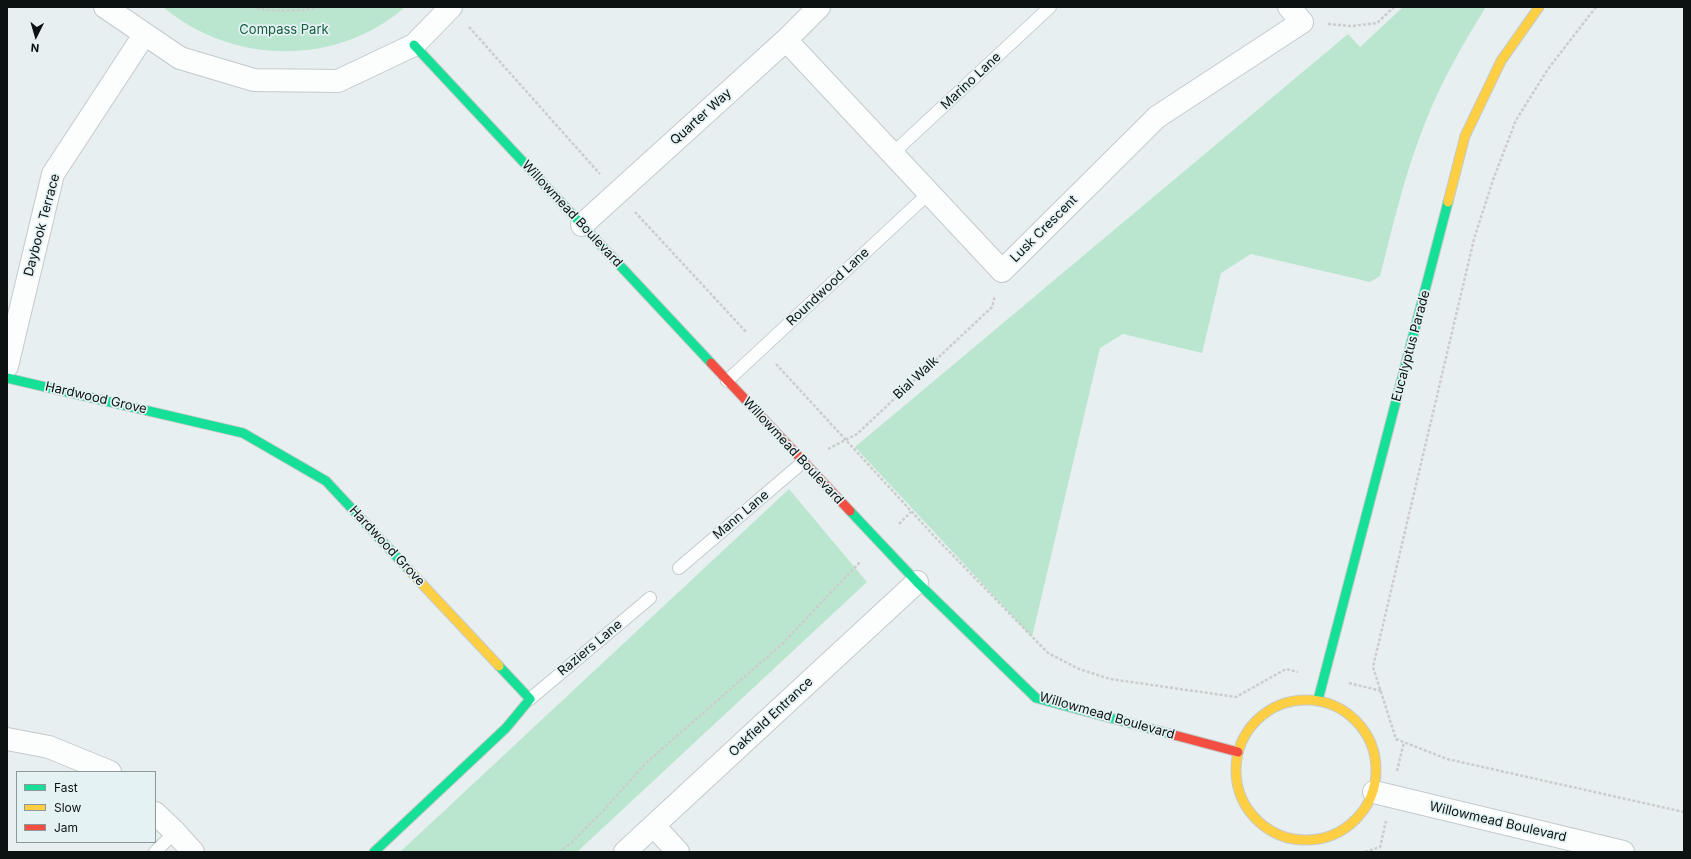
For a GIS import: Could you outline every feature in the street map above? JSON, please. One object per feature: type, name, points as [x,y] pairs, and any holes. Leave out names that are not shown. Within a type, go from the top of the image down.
[{"type":"street","points":[[105,7],[144,35],[180,58],[254,80],[338,81],[414,45],[451,7]]},
{"type":"street","name":"Quarter Way","points":[[582,225],[786,40],[819,7]]},
{"type":"street","name":"Eucalyptus Parade","points":[[1318,700],[1466,136],[1501,61],[1539,7]]},
{"type":"street","name":"Lusk Crescent","points":[[786,40],[1002,271],[1157,117],[1295,14]]},
{"type":"street","name":"Daybook Terrace","points":[[7,366],[53,174],[144,35]]},
{"type":"street","name":"Willowmead Boulevard","points":[[414,45],[727,381],[917,582],[1036,698],[1238,752]]},
{"type":"street","name":"Hardwood Grove","points":[[7,378],[244,433],[326,481],[530,699]]},
{"type":"street","name":"Oakfield Entrance","points":[[625,852],[917,582]]},
{"type":"street","points":[[374,852],[506,728],[530,699]]},
{"type":"street","points":[[1297,699],[1318,700],[1342,708],[1360,723],[1373,744],[1378,768],[1374,792],[1364,811],[1349,826],[1330,836],[1309,840],[1287,841],[1268,829],[1251,814],[1240,795],[1235,774],[1238,752],[1246,732],[1259,716],[1277,705],[1297,699]]},
{"type":"street","points":[[7,739],[49,747],[108,771]]},
{"type":"street","name":"Willowmead Boulevard","points":[[1374,792],[1623,852]]},
{"type":"street","points":[[156,814],[193,852]]},
{"type":"street","points":[[654,826],[678,852]]},
{"type":"lane","name":"Marino Lane","points":[[892,154],[1050,7]]},
{"type":"lane","name":"Roundwood Lane","points":[[727,381],[929,193]]},
{"type":"lane","name":"Mann Lane","points":[[679,568],[803,462]]},
{"type":"lane","name":"Raziers Lane","points":[[530,699],[650,598]]},
{"type":"lane","points":[[154,852],[175,832]]},
{"type":"path","points":[[252,7],[282,10],[308,10],[320,7]]},
{"type":"path","points":[[1295,14],[1352,26],[1377,24],[1394,7]]},
{"type":"path","points":[[1595,7],[1548,69],[1516,120],[1493,180],[1474,239],[1373,667],[1396,739],[1447,759],[1684,812]]},
{"type":"path","points":[[467,25],[583,156],[912,512],[1048,653],[1079,670],[1110,678],[1236,697],[1286,669],[1381,691]]},
{"type":"path","name":"Bial Walk","points":[[803,462],[857,434],[992,307],[1002,271]]},
{"type":"path","points":[[559,852],[572,842],[602,812],[646,763],[782,644],[844,577],[912,512]]},
{"type":"green space","name":"Compass Park","points":[[163,7],[405,7],[378,27],[348,40],[317,49],[284,51],[252,48],[220,40],[190,26]]},
{"type":"green space","points":[[1403,7],[1486,7],[1449,71],[1425,122],[1402,190],[1380,276],[1370,282],[1251,254],[1221,273],[1202,353],[1123,334],[1100,348],[1032,637],[855,447],[1348,34],[1360,47]]},
{"type":"green space","points":[[789,489],[867,582],[577,852],[400,852]]},
{"type":"traffic: fast","points":[[414,45],[711,363]]},
{"type":"traffic: fast","points":[[1318,700],[1448,202]]},
{"type":"traffic: fast","points":[[7,378],[243,433],[326,481],[409,570]]},
{"type":"traffic: fast","points":[[850,511],[917,582],[1036,698],[1174,735]]},
{"type":"traffic: fast","points":[[374,852],[506,728],[530,699],[499,666]]},
{"type":"traffic: slow","points":[[1448,202],[1465,136],[1501,61],[1539,7]]},
{"type":"traffic: slow","points":[[409,570],[499,666]]},
{"type":"traffic: slow","points":[[1313,700],[1333,705],[1356,720],[1371,743],[1375,756],[1376,770],[1375,784],[1371,797],[1356,820],[1333,835],[1320,839],[1299,840],[1279,835],[1256,820],[1241,797],[1237,784],[1236,763],[1241,743],[1256,720],[1279,705],[1292,701],[1313,700]]},
{"type":"traffic: jam","points":[[711,363],[850,511]]},
{"type":"traffic: jam","points":[[1174,735],[1238,752]]}]
